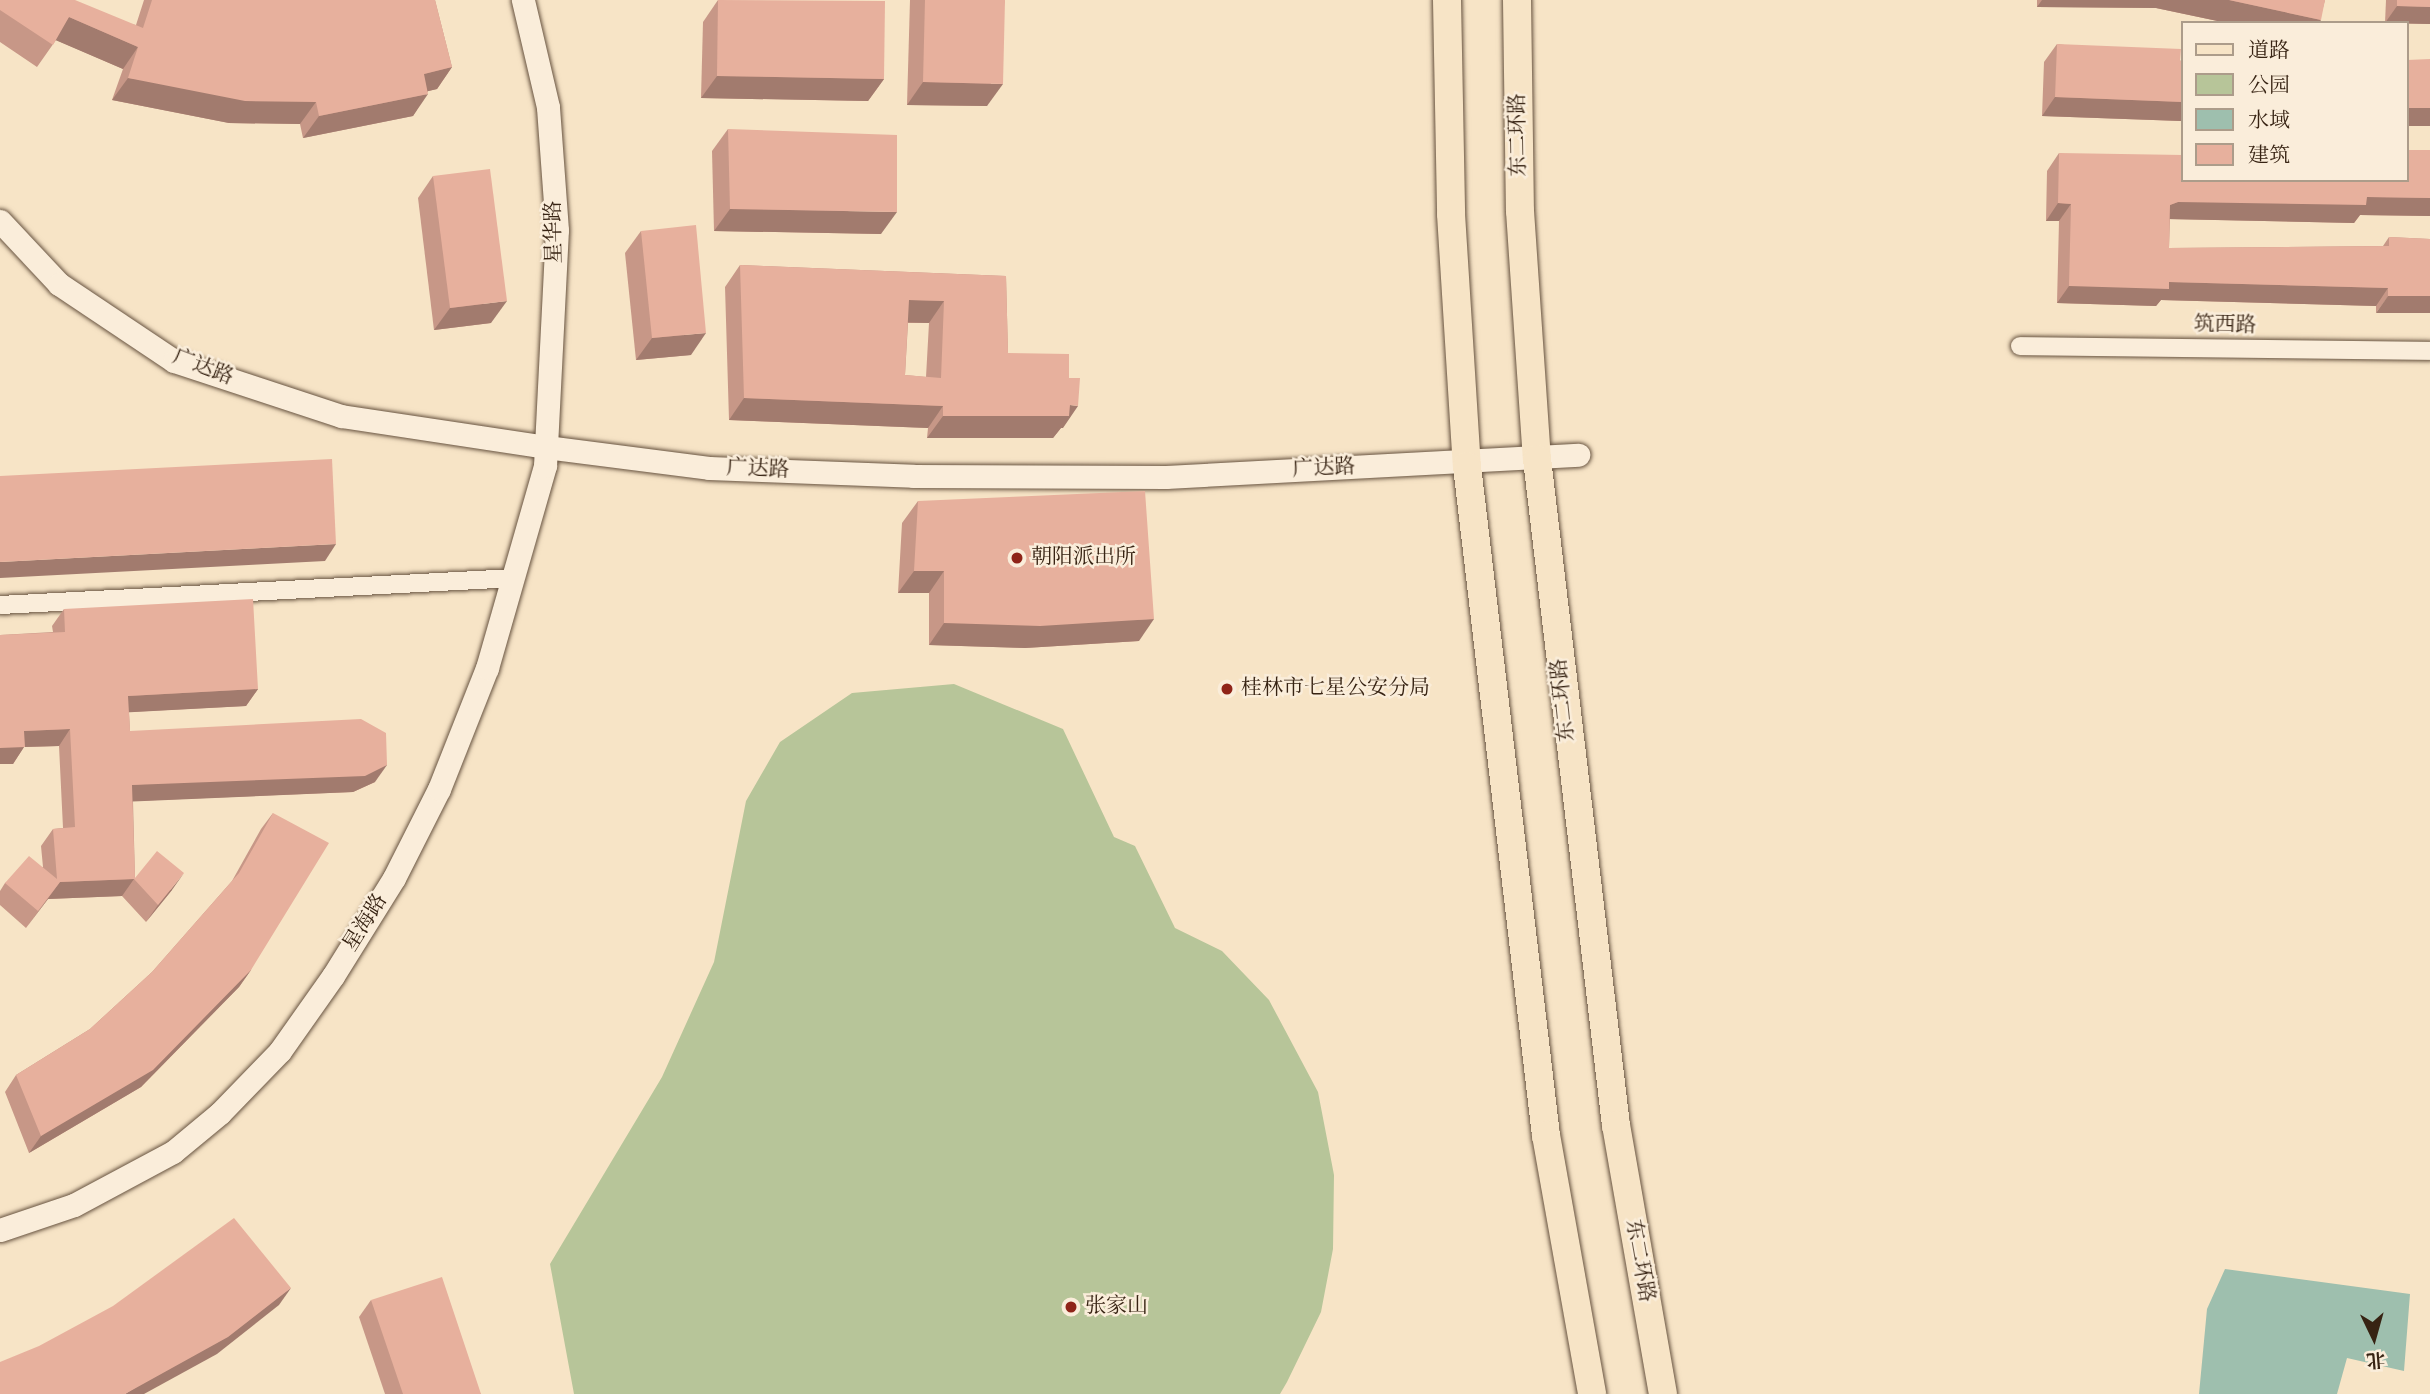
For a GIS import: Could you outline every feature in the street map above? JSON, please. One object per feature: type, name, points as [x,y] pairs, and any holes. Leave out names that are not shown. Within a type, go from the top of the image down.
[{"type":"main road","points":[[1447,0],[1451,214],[1467,466],[1546,1135],[1592,1394]]},
{"type":"main road","name":"东二环路","points":[[1517,0],[1520,211],[1536,459],[1616,1125],[1663,1394]]},
{"type":"street","name":"星华路","points":[[523,0],[548,107],[557,230],[545,456]]},
{"type":"street","name":"广达路","points":[[0,220],[59,284],[174,360],[341,416],[545,456],[709,468],[913,476],[1166,477],[1467,466],[1578,456]]},
{"type":"street","name":"筑西路","points":[[2020,346],[2430,351]]},
{"type":"street","name":"星海路","points":[[0,1230],[74,1205],[173,1152],[280,1051],[394,878],[439,789],[514,578],[545,456]]},
{"type":"street","points":[[0,605],[514,578]]},
{"type":"green space","points":[[954,684],[1063,729],[1114,837],[1135,846],[1175,928],[1222,951],[1269,1000],[1318,1092],[1334,1175],[1333,1249],[1321,1312],[1287,1382],[1280,1394],[574,1394],[550,1264],[662,1077],[714,962],[746,801],[780,742],[852,693]]},
{"type":"water","points":[[2225,1269],[2410,1294],[2404,1371],[2347,1358],[2337,1394],[2199,1394],[2207,1309]]},
{"type":"building","points":[[0,0],[75,0],[143,28],[152,0],[435,0],[452,67],[424,74],[428,94],[319,116],[316,102],[245,101],[128,78],[138,47],[69,17],[53,45],[0,10]]},
{"type":"building","points":[[718,0],[885,1],[884,79],[717,76]]},
{"type":"building","points":[[925,0],[1005,0],[1003,84],[923,82]]},
{"type":"building","points":[[2229,0],[2325,0],[2321,20]]},
{"type":"building","points":[[2397,0],[2430,0],[2430,7],[2397,6]]},
{"type":"building","points":[[2057,44],[2181,49],[2182,102],[2055,97]]},
{"type":"building","points":[[2430,59],[2430,108],[2409,108],[2409,60]]},
{"type":"building","points":[[728,129],[897,135],[897,212],[730,209]]},
{"type":"building","points":[[2409,150],[2430,150],[2430,198],[2367,197],[2366,205],[2178,202],[2170,205],[2169,248],[2389,246],[2389,237],[2430,239],[2430,296],[2388,296],[2388,288],[2169,282],[2169,289],[2069,286],[2071,204],[2058,203],[2059,153],[2182,155],[2182,182],[2409,182]]},
{"type":"building","points":[[490,169],[507,301],[450,308],[433,176]]},
{"type":"building","points":[[696,225],[706,333],[652,338],[641,231]]},
{"type":"building","points":[[740,265],[1006,276],[1008,353],[1069,354],[1069,378],[1080,378],[1078,406],[1070,405],[1069,416],[943,416],[943,406],[744,398]],"holes":[[[909,300],[944,301],[941,378],[905,375]]]},
{"type":"building","points":[[332,459],[336,544],[0,562],[0,476]]},
{"type":"building","name":"朝阳派出所","points":[[1145,491],[1154,619],[1040,626],[944,623],[944,571],[914,571],[918,501]]},
{"type":"building","points":[[253,599],[258,689],[128,696],[130,731],[361,719],[386,733],[387,765],[365,776],[132,785],[135,878],[157,851],[184,873],[158,905],[134,879],[60,882],[38,911],[5,883],[29,856],[57,879],[53,829],[75,827],[70,729],[24,731],[25,747],[0,748],[0,635],[65,632],[64,609]]},
{"type":"building","points":[[273,813],[329,843],[251,970],[153,1070],[41,1136],[16,1075],[90,1029],[152,972],[239,873]]},
{"type":"building","points":[[234,1218],[291,1288],[228,1337],[125,1394],[0,1394],[0,1362],[39,1346],[113,1306]]},
{"type":"building","points":[[442,1277],[481,1394],[403,1394],[371,1300]]},
{"type":"place","name":"朝阳派出所","points":[[1017,558]]},
{"type":"place","name":"桂林市七星公安分局","points":[[1227,689]]},
{"type":"place","name":"张家山","points":[[1071,1307]]}]
